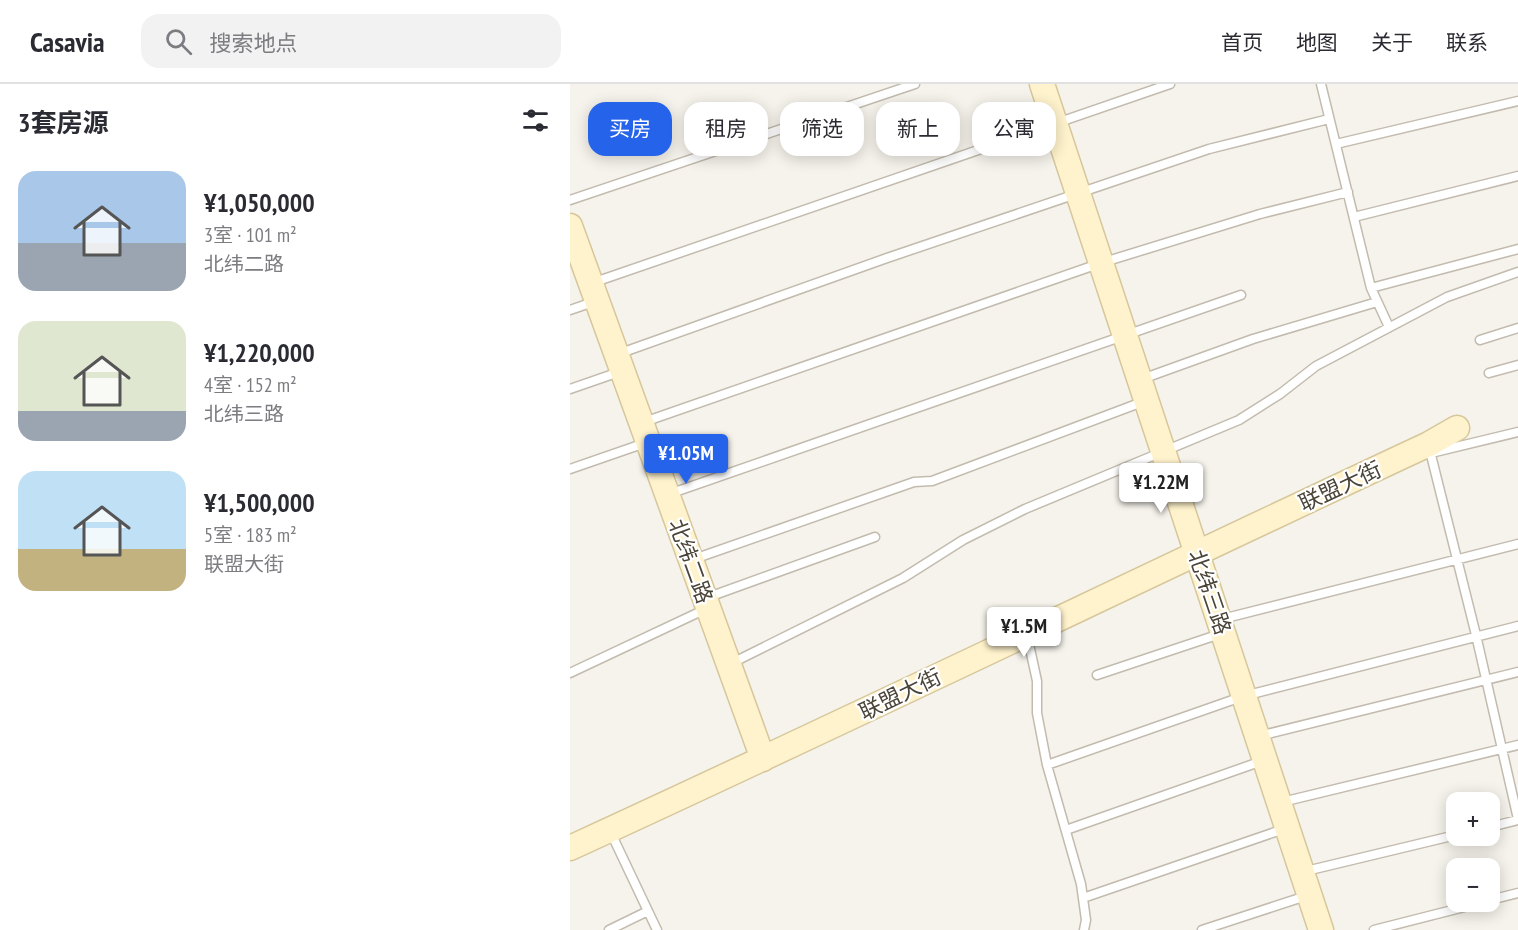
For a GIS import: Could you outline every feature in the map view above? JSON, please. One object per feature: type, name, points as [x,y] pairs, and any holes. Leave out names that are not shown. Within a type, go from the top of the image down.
[{"type":"street","name":"北纬三路","points":[[1042,84],[1048,102]]},
{"type":"street","name":"北纬三路","points":[[1056,129],[1321,930]]},
{"type":"street","name":"北纬二路","points":[[570,226],[761,755]]},
{"type":"street","name":"联盟大街","points":[[570,848],[608,826],[1195,550],[1429,445],[1457,428]]},
{"type":"street","points":[[570,839],[608,826]]},
{"type":"lane","points":[[570,200],[915,84]]},
{"type":"lane","points":[[1056,122],[1170,84]]},
{"type":"lane","points":[[1321,84],[1371,288],[1389,327]]},
{"type":"lane","points":[[1336,144],[1518,100]]},
{"type":"lane","points":[[570,389],[619,363],[1077,193],[1209,148],[1329,119]]},
{"type":"lane","points":[[570,310],[594,292],[972,153]]},
{"type":"lane","points":[[1354,217],[1518,176]]},
{"type":"lane","points":[[570,469],[645,433],[1101,263],[1260,214],[1347,192]]},
{"type":"lane","points":[[1371,288],[1518,249]]},
{"type":"lane","points":[[728,665],[903,578],[963,540],[1025,509],[1239,420],[1280,394],[1316,366],[1447,297],[1518,272]]},
{"type":"lane","points":[[667,494],[1241,295]]},
{"type":"lane","points":[[691,560],[914,482],[932,481],[1142,391],[1253,339],[1377,302]]},
{"type":"lane","points":[[1480,340],[1518,328]]},
{"type":"lane","points":[[1489,373],[1518,365]]},
{"type":"lane","points":[[1500,824],[1518,820],[1458,559],[1429,445],[1518,432]]},
{"type":"lane","points":[[570,673],[706,603],[875,537]]},
{"type":"lane","points":[[1097,675],[1221,627],[1518,544]]},
{"type":"lane","points":[[1047,765],[1244,696],[1518,626]]},
{"type":"lane","points":[[1026,630],[1037,681],[1037,713],[1047,765],[1082,885],[1086,920],[1084,930]]},
{"type":"lane","points":[[1258,737],[1518,672]]},
{"type":"lane","points":[[1279,802],[1518,745]]},
{"type":"lane","points":[[1066,830],[1265,760]]},
{"type":"lane","points":[[608,826],[657,930]]},
{"type":"lane","points":[[1083,898],[1288,828]]},
{"type":"lane","points":[[1302,872],[1446,836]]},
{"type":"lane","points":[[1500,898],[1518,893]]},
{"type":"lane","points":[[1202,930],[1310,895]]},
{"type":"lane","points":[[609,930],[648,911]]},
{"type":"lane","points":[[1374,930],[1446,912]]}]
